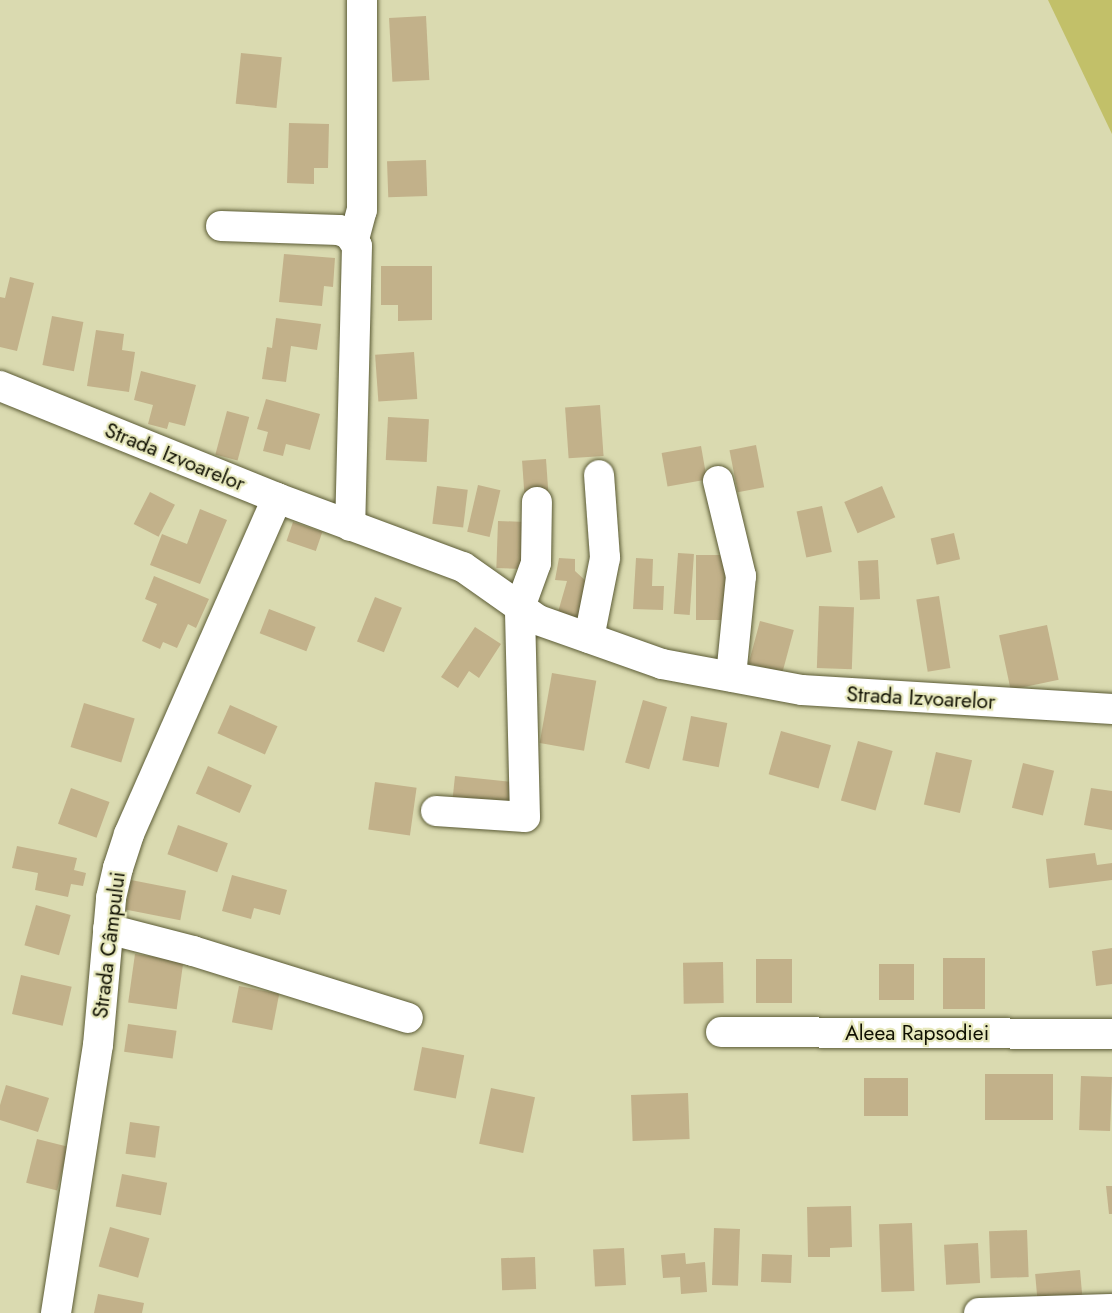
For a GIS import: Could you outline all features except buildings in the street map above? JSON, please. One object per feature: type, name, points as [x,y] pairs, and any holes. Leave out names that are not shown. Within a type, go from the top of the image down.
[{"type":"street","points":[[350,526],[358,255],[354,240],[362,210],[362,0]]},
{"type":"street","points":[[221,226],[339,230],[354,240]]},
{"type":"street","name":"Strada Izvoarelor","points":[[0,386],[277,498],[463,567],[538,620],[662,664],[802,690],[1112,709]]},
{"type":"street","points":[[590,638],[605,558],[599,475]]},
{"type":"street","points":[[718,481],[741,576],[731,677]]},
{"type":"street","name":"Strada Câmpului","points":[[56,1313],[98,1045],[111,898],[129,834],[277,498]]},
{"type":"street","points":[[436,811],[525,817],[520,607],[536,564],[537,502]]},
{"type":"street","points":[[108,929],[237,964],[408,1018]]},
{"type":"street","name":"Aleea Rapsodiei","points":[[721,1032],[1112,1034]]},
{"type":"street","points":[[979,1313],[1112,1309]]},
{"type":"shaded area","points":[[1048,0],[1112,0],[1112,134]]}]
